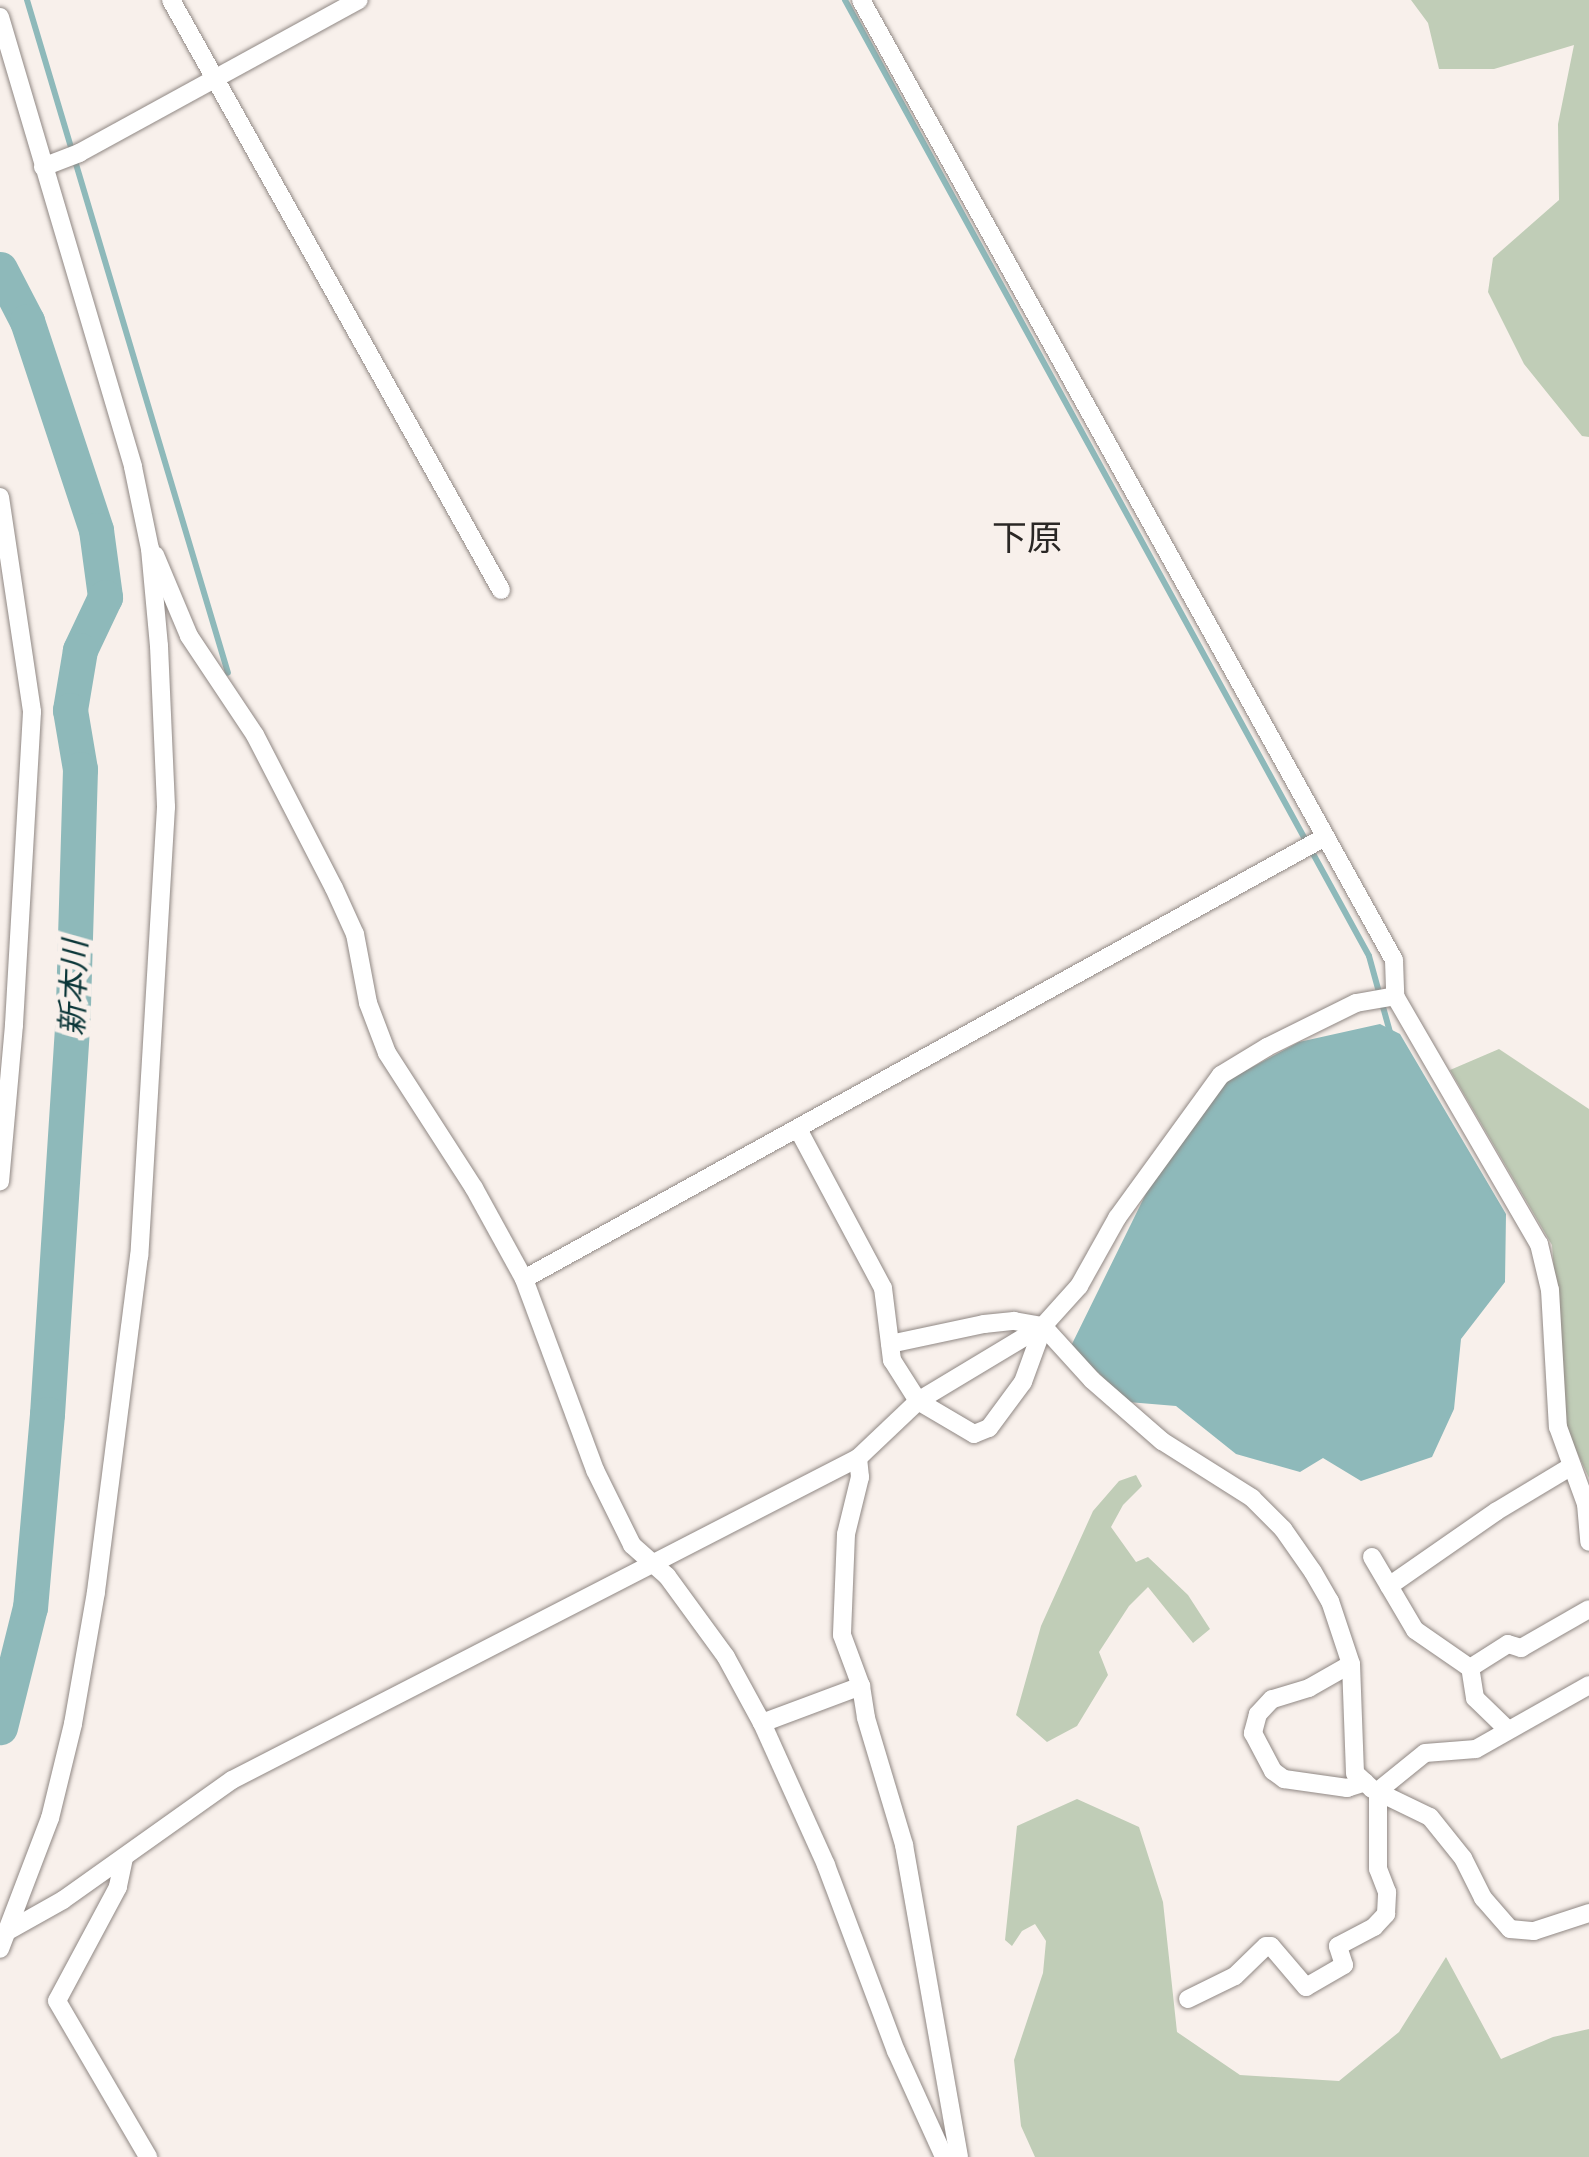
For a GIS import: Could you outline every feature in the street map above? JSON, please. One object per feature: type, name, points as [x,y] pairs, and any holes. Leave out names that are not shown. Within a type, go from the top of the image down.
[{"type":"street","points":[[171,0],[501,590]]},
{"type":"street","points":[[43,167],[359,0]]},
{"type":"street","points":[[862,0],[1394,960],[1395,996],[1540,1244],[1550,1290],[1558,1427],[1586,1504],[1589,1542]]},
{"type":"street","points":[[0,17],[134,467],[150,550],[163,702],[166,807],[139,1256],[103,1540],[74,1724],[50,1818],[0,1949]]},
{"type":"street","points":[[0,501],[32,712],[14,1025],[0,1181]]},
{"type":"street","points":[[150,550],[158,557],[189,636],[255,735],[334,888],[355,934],[368,1002],[387,1053],[474,1188],[524,1279],[595,1470],[632,1544],[667,1576],[726,1657],[762,1723],[833,1881],[896,2051],[944,2157]]},
{"type":"street","points":[[524,1279],[1326,837]]},
{"type":"street","points":[[8,1931],[124,1858],[232,1780],[326,1728],[653,1567],[858,1458],[918,1400],[1043,1326],[1079,1286],[1117,1218],[1221,1075],[1266,1046],[1356,1003],[1395,996]]},
{"type":"street","points":[[798,1129],[883,1288],[892,1360],[918,1400],[974,1434],[990,1428],[1024,1382],[1043,1326]]},
{"type":"street","points":[[890,1344],[984,1324],[1014,1321],[1043,1326],[1092,1380],[1162,1441],[1252,1498],[1283,1530],[1330,1600],[1351,1664],[1355,1774],[1430,1817],[1464,1858],[1483,1898],[1510,1929],[1534,1931],[1589,1913]]},
{"type":"street","points":[[858,1458],[860,1477],[846,1534],[842,1636],[861,1686],[866,1718],[904,1845],[959,2157]]},
{"type":"street","points":[[1390,1586],[1497,1511],[1572,1466]]},
{"type":"street","points":[[1372,1557],[1416,1630],[1470,1668],[1475,1698],[1508,1730]]},
{"type":"street","points":[[1470,1668],[1508,1644],[1521,1648],[1589,1609]]},
{"type":"street","points":[[1351,1664],[1309,1688],[1272,1700],[1258,1714],[1253,1733],[1273,1771],[1284,1780],[1347,1788],[1371,1786],[1424,1753],[1476,1750],[1589,1684]]},
{"type":"street","points":[[762,1723],[861,1686]]},
{"type":"street","points":[[1188,1999],[1235,1976],[1266,1946],[1271,1946],[1306,1986],[1344,1965],[1338,1946],[1374,1926],[1386,1914],[1387,1892],[1378,1869],[1371,1786]]},
{"type":"street","points":[[124,1858],[118,1887],[57,2001],[148,2157]]},
{"type":"green space","points":[[1411,0],[1589,0],[1589,437],[1582,436],[1524,364],[1488,292],[1493,258],[1559,200],[1558,124],[1574,45],[1494,69],[1439,69],[1428,23]]},
{"type":"green space","points":[[1499,1049],[1589,1109],[1589,1478],[1566,1429],[1552,1245],[1450,1070]]},
{"type":"green space","points":[[1136,1475],[1142,1486],[1123,1505],[1111,1527],[1136,1562],[1148,1557],[1188,1595],[1210,1629],[1193,1643],[1148,1587],[1129,1606],[1099,1652],[1108,1675],[1077,1726],[1047,1742],[1016,1715],[1041,1626],[1093,1511],[1119,1481]]},
{"type":"green space","points":[[1077,1799],[1139,1827],[1163,1902],[1177,2032],[1240,2075],[1339,2081],[1399,2032],[1446,1957],[1501,2059],[1553,2037],[1589,2029],[1589,2157],[1035,2157],[1021,2126],[1014,2060],[1043,1973],[1046,1941],[1035,1924],[1022,1931],[1012,1946],[1005,1940],[1017,1826]]},
{"type":"water","points":[[1380,1024],[1400,1034],[1506,1214],[1505,1282],[1461,1339],[1454,1409],[1432,1457],[1361,1481],[1323,1458],[1300,1472],[1236,1454],[1176,1406],[1128,1402],[1071,1346],[1162,1161],[1228,1080],[1299,1042]]},
{"type":"waterway","points":[[27,0],[228,673]]},
{"type":"waterway","points":[[845,0],[1369,956],[1390,1032]]},
{"type":"waterway","name":"新本川","points":[[0,269],[27,321],[96,530],[105,597],[80,650],[70,710],[80,769],[73,1012],[47,1414],[30,1607],[0,1727]]},
{"type":"district","name":"下原","points":[[1027,537]]}]
